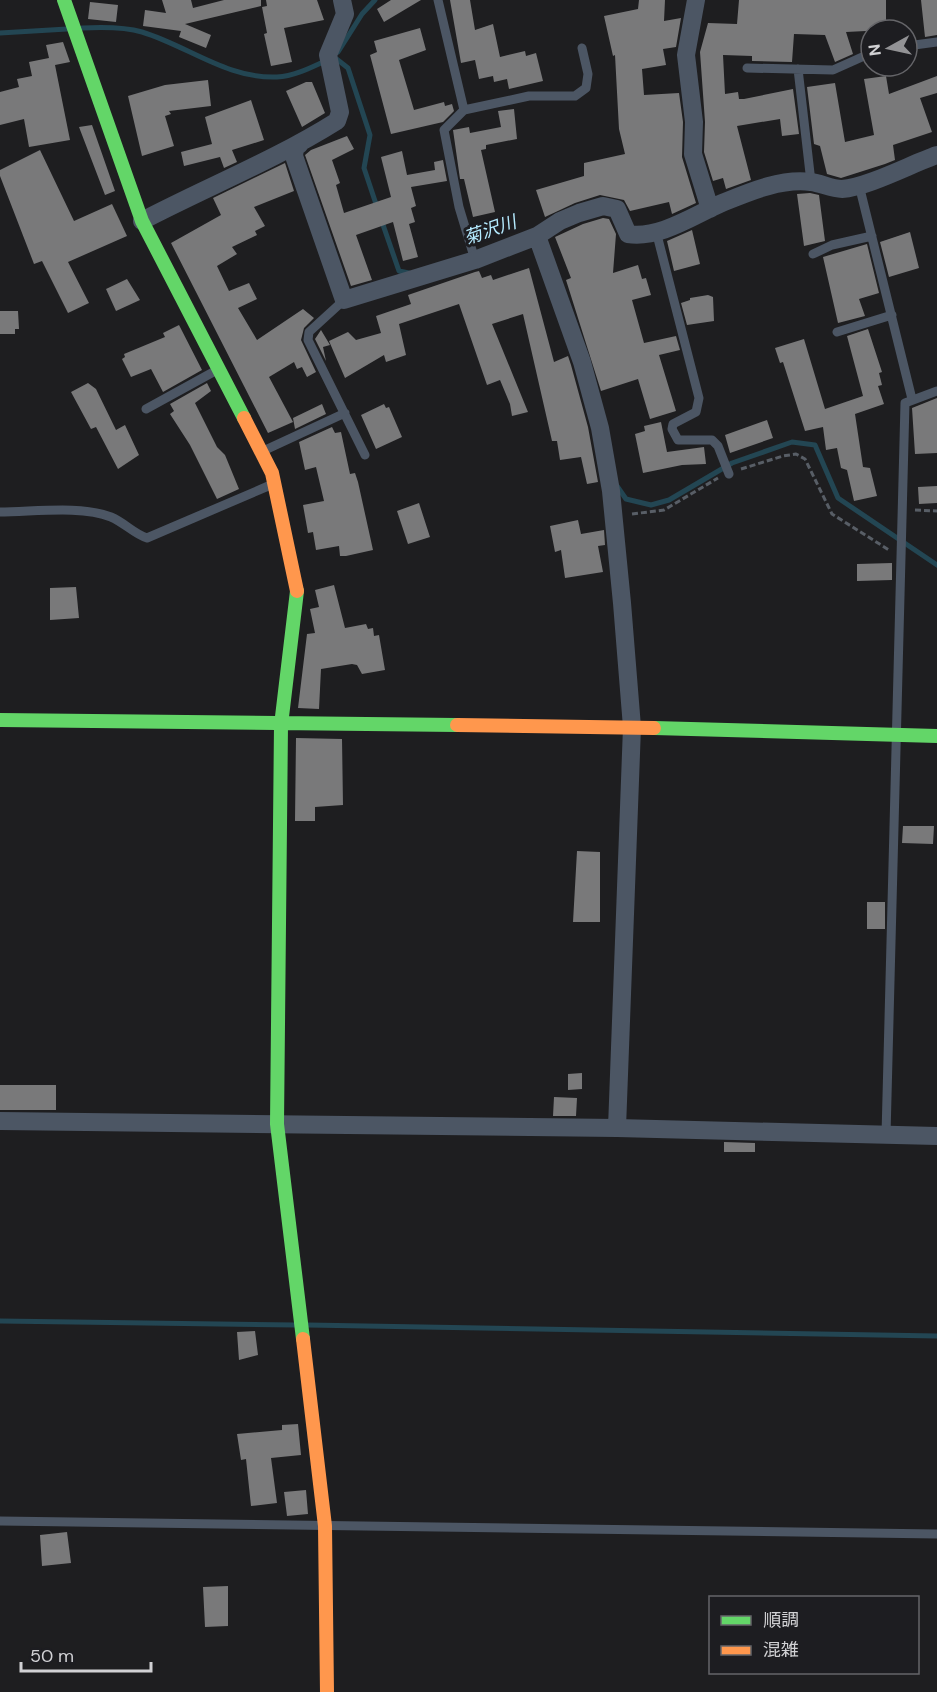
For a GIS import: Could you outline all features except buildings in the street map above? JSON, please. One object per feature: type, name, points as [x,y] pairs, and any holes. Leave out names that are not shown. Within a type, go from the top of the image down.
[{"type":"street","points":[[64,0],[142,221],[275,483],[297,585],[281,725],[277,1124],[325,1526],[327,1692]]},
{"type":"street","points":[[696,0],[686,55],[694,122],[693,154],[710,209]]},
{"type":"street","points":[[348,2],[329,63],[340,112],[337,121],[295,148],[294,156],[344,300],[476,260],[537,236],[560,220],[603,206],[617,209],[628,234],[656,231],[767,187],[789,182],[811,182],[841,189],[859,185],[937,155]]},
{"type":"street","points":[[142,221],[219,181],[300,144]]},
{"type":"street","points":[[537,236],[582,362],[597,417],[612,511],[632,727],[617,1128]]},
{"type":"street","points":[[0,720],[281,725],[632,727],[937,736]]},
{"type":"street","points":[[0,1121],[617,1128],[937,1136]]},
{"type":"lane","points":[[438,0],[464,110]]},
{"type":"lane","points":[[919,44],[937,42]]},
{"type":"lane","points":[[476,260],[459,207],[444,130],[464,110],[529,96],[575,96],[586,88],[588,74],[582,48]]},
{"type":"lane","points":[[747,68],[832,69],[859,58]]},
{"type":"lane","points":[[798,69],[811,182]]},
{"type":"lane","points":[[859,185],[912,399]]},
{"type":"lane","points":[[656,231],[699,398],[696,412],[673,424],[672,429],[678,440],[712,440],[718,446],[729,474]]},
{"type":"lane","points":[[813,254],[832,245],[872,236]]},
{"type":"lane","points":[[344,300],[309,332],[308,337],[365,455]]},
{"type":"lane","points":[[837,332],[892,315]]},
{"type":"lane","points":[[146,409],[219,369]]},
{"type":"lane","points":[[886,1135],[905,403],[937,391]]},
{"type":"lane","points":[[261,452],[345,413]]},
{"type":"lane","points":[[0,512],[94,512],[124,524],[137,535],[147,538],[275,483]]},
{"type":"lane","points":[[0,1521],[937,1534]]},
{"type":"path","points":[[612,511],[635,515],[664,510],[729,474],[767,460],[796,454],[805,459],[810,466],[832,514],[902,558]]},
{"type":"path","points":[[904,510],[937,511]]},
{"type":"waterway","points":[[338,52],[362,14],[375,0]]},
{"type":"waterway","name":"菊沢川","points":[[82,28],[113,28],[142,32],[224,67],[259,76],[290,75],[325,61]]},
{"type":"waterway","name":"菊沢川","points":[[0,33],[67,29]]},
{"type":"waterway","name":"菊沢川","points":[[334,57],[348,68],[370,135],[364,168],[377,207]]},
{"type":"waterway","name":"菊沢川","points":[[381,219],[399,271],[409,273]]},
{"type":"waterway","name":"菊沢川","points":[[617,486],[626,499],[651,505],[669,500],[732,463],[792,442],[815,445],[838,498],[937,565]]},
{"type":"waterway","points":[[0,1321],[295,1325]]},
{"type":"waterway","points":[[308,1325],[937,1336]]},
{"type":"traffic: fast","points":[[64,0],[142,221],[244,418]]},
{"type":"traffic: fast","points":[[297,591],[281,725],[277,1124],[303,1339]]},
{"type":"traffic: fast","points":[[0,720],[457,725]]},
{"type":"traffic: fast","points":[[654,728],[937,736]]},
{"type":"traffic: slow","points":[[244,418],[272,473],[297,591]]},
{"type":"traffic: slow","points":[[457,725],[654,728]]},
{"type":"traffic: slow","points":[[303,1339],[325,1526],[327,1692]]}]
